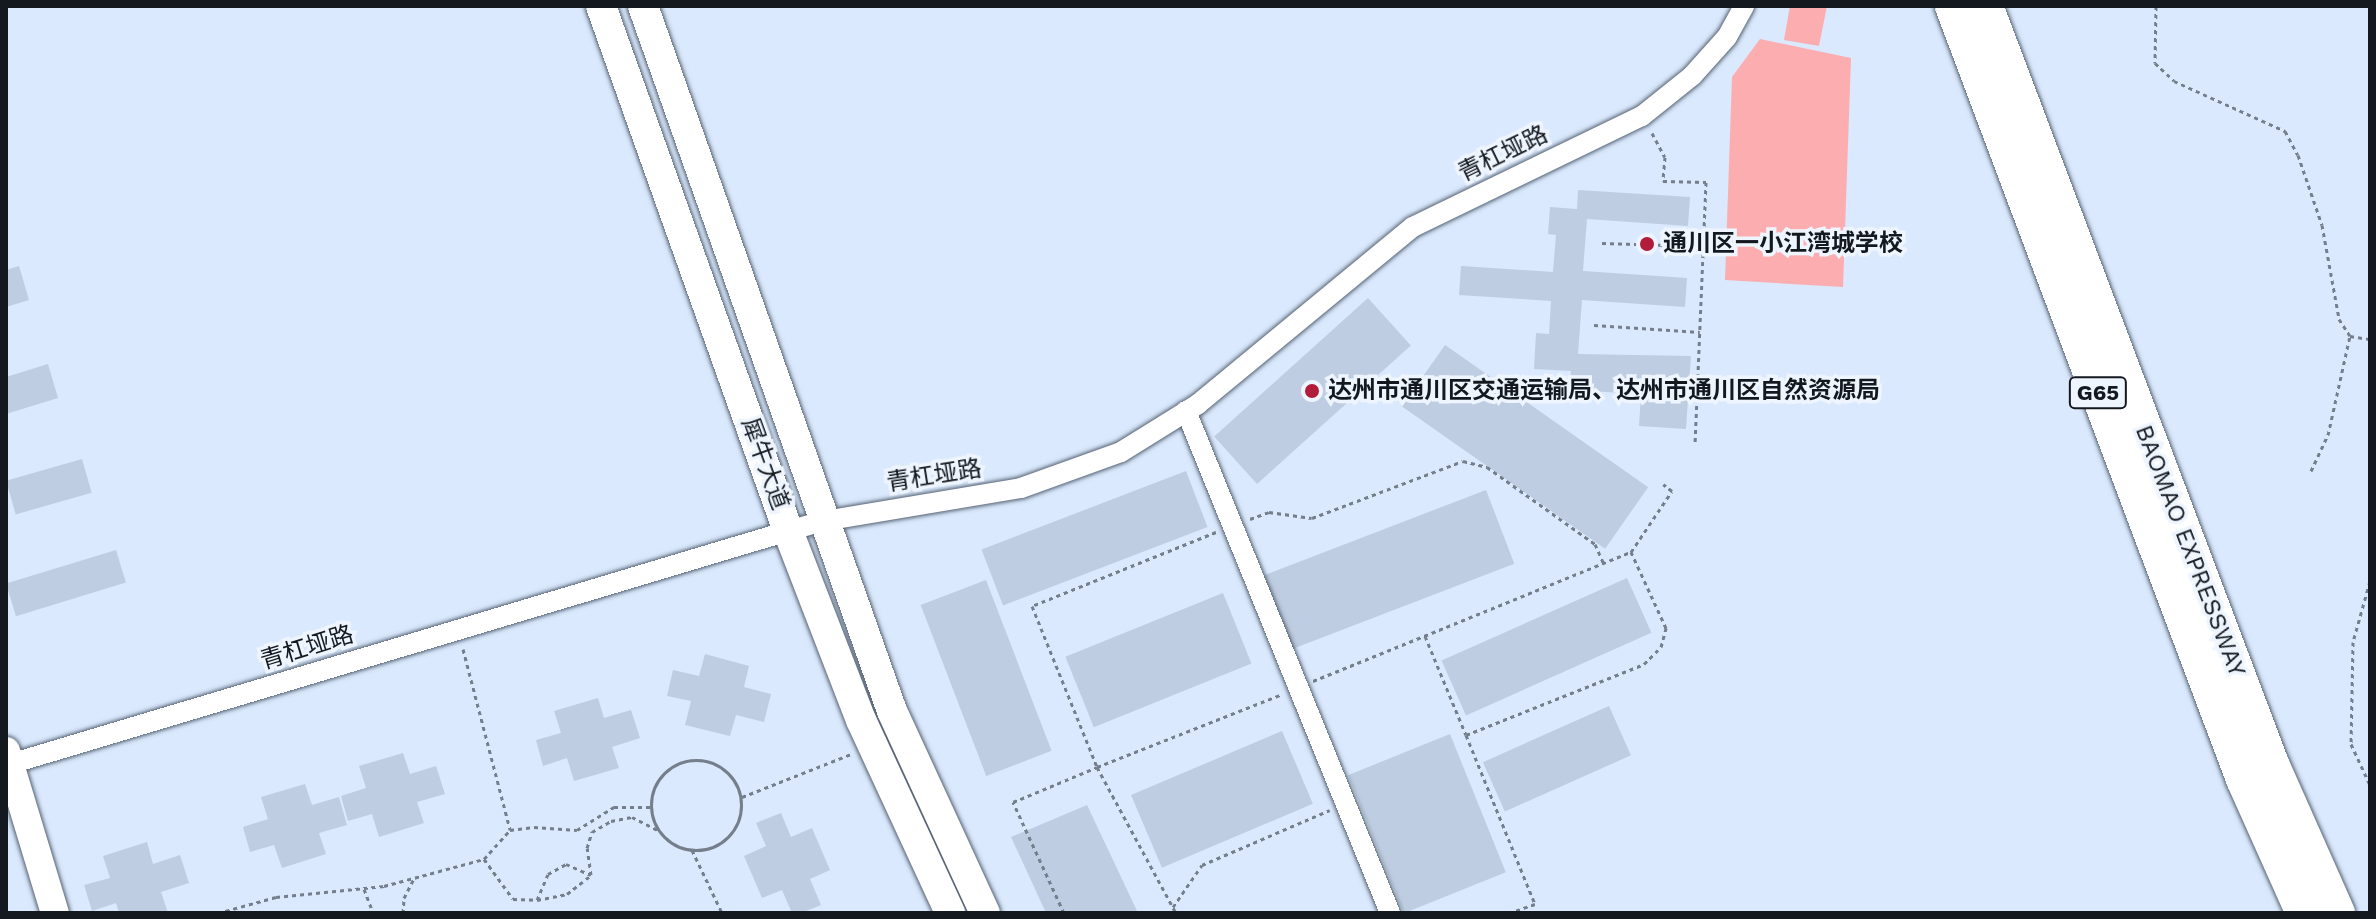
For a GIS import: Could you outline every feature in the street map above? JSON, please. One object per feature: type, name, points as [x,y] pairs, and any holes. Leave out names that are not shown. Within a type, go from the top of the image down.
[{"type":"highway","name":"BAOMAO EXPRESSWAY","points":[[1953,6],[2258,772],[2337,913]]},
{"type":"highway","name":"BAOMAO EXPRESSWAY","points":[[1985,6],[2258,772],[2304,913]]},
{"type":"main road","name":"犀牛大道","points":[[601,6],[788,531],[873,746],[950,913]]},
{"type":"main road","name":"犀牛大道","points":[[643,6],[892,711],[985,913]]},
{"type":"street","name":"青杠垭路","points":[[8,758],[458,630],[824,521],[1021,488],[1121,452],[1186,411],[1413,227],[1642,116],[1692,76],[1727,37],[1744,6]]},
{"type":"street","points":[[1186,411],[1390,913]]},
{"type":"street","points":[[8,758],[55,913]]},
{"type":"path","points":[[2156,6],[2155,63],[2174,81],[2285,131],[2298,155],[2322,225],[2339,319],[2350,336],[2328,435],[2311,471]]},
{"type":"path","points":[[1642,116],[1665,157],[1663,181],[1706,182],[1695,444]]},
{"type":"path","points":[[1602,243],[1703,246]]},
{"type":"path","points":[[1594,325],[1700,332]]},
{"type":"path","points":[[2350,336],[2370,339]]},
{"type":"path","points":[[1232,525],[1269,512],[1312,518],[1463,461],[1487,467],[1595,544],[1604,564]]},
{"type":"path","points":[[1466,735],[1644,664],[1661,647],[1666,628],[1631,552]]},
{"type":"path","points":[[2370,581],[2353,642],[2351,744],[2370,785]]},
{"type":"path","points":[[458,630],[510,830]]},
{"type":"path","points":[[1425,636],[1535,904],[1509,913]]},
{"type":"path","points":[[741,797],[873,746]]},
{"type":"path","points":[[591,875],[587,848],[592,832],[611,821],[632,817],[660,831],[673,844],[692,850],[716,846],[728,838],[741,812],[741,797],[727,772],[699,760],[684,762],[660,779],[651,807],[660,831]]},
{"type":"path","points":[[1064,913],[1013,802],[1097,767],[1176,913]]},
{"type":"path","points":[[1173,907],[1202,865],[1345,803]]},
{"type":"path","points":[[218,913],[276,897],[364,889],[414,878],[484,859],[510,830],[534,827],[577,830],[614,807],[651,807]]},
{"type":"path","points":[[692,850],[722,913]]},
{"type":"path","points":[[484,859],[513,899],[537,900],[567,894],[591,875]]},
{"type":"path","points":[[537,900],[548,874],[566,864],[591,875]]},
{"type":"path","points":[[403,913],[404,898],[414,878]]},
{"type":"path","points":[[364,889],[373,913]]},
{"type":"shaded area","points":[[1790,6],[1827,6],[1819,46],[1784,40]]},
{"type":"shaded area","points":[[1760,39],[1851,58],[1843,287],[1725,280],[1732,77]]},
{"type":"building","points":[[1578,190],[1690,197],[1688,226],[1587,219],[1583,271],[1687,278],[1685,307],[1582,300],[1578,354],[1691,356],[1686,429],[1639,426],[1641,394],[1570,390],[1571,371],[1534,369],[1536,333],[1549,334],[1551,301],[1459,295],[1461,266],[1553,272],[1556,235],[1548,234],[1550,207],[1577,209]]},
{"type":"building","points":[[19,266],[29,300],[6,307],[6,270]]},
{"type":"building","name":"达州市通川区交通运输局、达州市通川区自然资源局","points":[[1368,298],[1411,346],[1257,484],[1214,437]]},
{"type":"building","points":[[1445,345],[1648,487],[1605,549],[1402,406]]},
{"type":"building","points":[[48,364],[58,398],[6,414],[6,377]]},
{"type":"building","points":[[82,459],[92,493],[16,514],[6,481]]},
{"type":"building","points":[[1186,471],[1208,527],[1003,605],[982,549]]},
{"type":"building","points":[[1486,490],[1514,564],[1290,650],[1262,576]]},
{"type":"building","points":[[116,550],[126,583],[16,616],[6,584]]},
{"type":"building","points":[[1627,578],[1651,633],[1466,715],[1442,661]]},
{"type":"building","points":[[986,580],[1052,751],[986,776],[921,605]]},
{"type":"building","points":[[1223,593],[1251,663],[1094,727],[1065,657]]},
{"type":"building","points":[[705,654],[749,666],[744,687],[771,694],[764,722],[736,715],[730,736],[685,725],[691,701],[667,696],[673,670],[699,676]]},
{"type":"building","points":[[598,698],[604,718],[631,710],[640,738],[612,747],[619,768],[574,781],[567,758],[543,766],[536,740],[561,733],[554,711]]},
{"type":"building","points":[[1609,706],[1631,755],[1505,811],[1483,762]]},
{"type":"building","points":[[1282,731],[1313,804],[1162,868],[1131,795]]},
{"type":"building","points":[[1450,734],[1506,872],[1404,913],[1348,775]]},
{"type":"building","points":[[403,753],[410,774],[436,766],[445,794],[417,802],[424,823],[379,837],[372,814],[348,821],[341,796],[366,788],[359,766]]},
{"type":"building","points":[[305,784],[312,805],[339,797],[347,825],[319,833],[326,854],[282,868],[274,845],[250,852],[243,827],[268,819],[261,797]]},
{"type":"building","points":[[1087,805],[1138,913],[1046,913],[1011,837]]},
{"type":"building","points":[[781,813],[791,837],[812,828],[830,870],[810,879],[821,905],[801,913],[792,913],[782,890],[762,898],[744,856],[766,846],[756,823]]},
{"type":"building","points":[[147,842],[153,864],[180,855],[189,883],[161,892],[168,913],[119,913],[116,903],[92,911],[84,885],[110,878],[103,856]]},
{"type":"place","name":"通川区一小江湾城学校","points":[[1647,244]]},
{"type":"place","name":"达州市通川区交通运输局、达州市通川区自然资源局","points":[[1312,391]]}]
